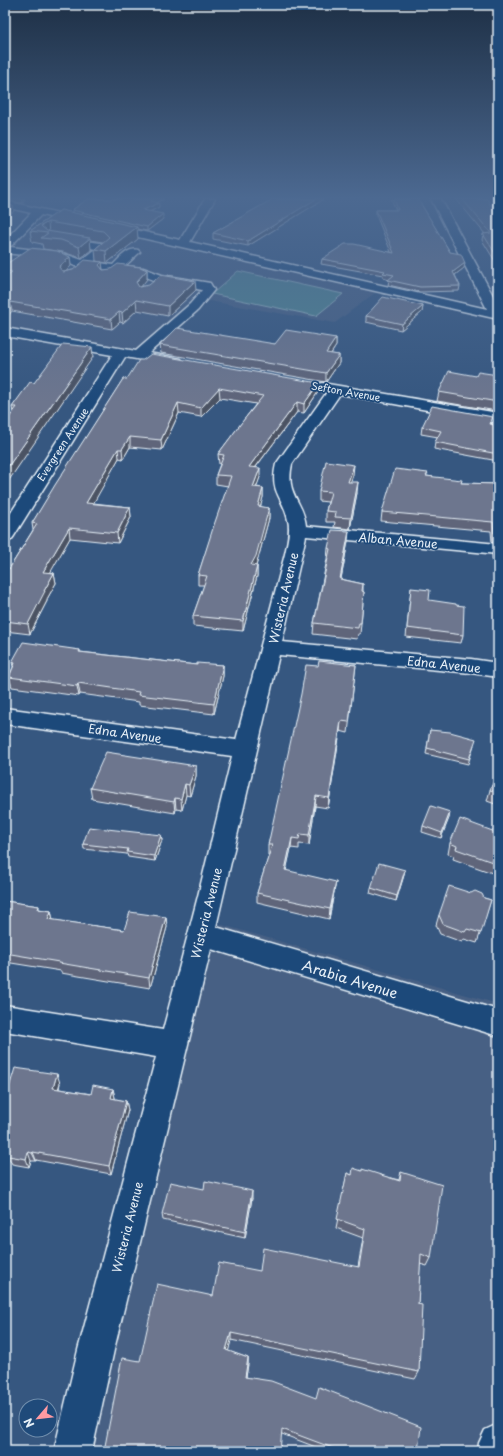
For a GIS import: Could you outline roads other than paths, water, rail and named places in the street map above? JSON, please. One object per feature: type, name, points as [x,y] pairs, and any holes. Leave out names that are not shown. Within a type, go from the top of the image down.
[{"type":"street","points":[[74,273],[82,267]]},
{"type":"street","points":[[100,267],[143,272],[159,278],[206,286],[208,290],[194,307],[139,355]]},
{"type":"street","points":[[284,267],[497,315]]},
{"type":"street","points":[[472,267],[497,315]]},
{"type":"street","points":[[101,281],[116,269]]},
{"type":"street","points":[[149,287],[159,278]]},
{"type":"street","points":[[5,332],[191,365]]},
{"type":"street","name":"Evergreen Avenue","points":[[5,536],[51,460],[121,352]]},
{"type":"street","name":"Sefton Avenue","points":[[306,384],[498,418]]},
{"type":"street","name":"Wisteria Avenue","points":[[73,1451],[98,1343],[201,934],[294,554],[298,530],[297,517],[283,490],[281,473],[284,464],[336,389]]},
{"type":"street","name":"Alban Avenue","points":[[298,530],[498,549]]},
{"type":"street","name":"Edna Avenue","points":[[271,648],[471,666],[498,670]]},
{"type":"street","name":"Edna Avenue","points":[[5,716],[246,750]]},
{"type":"street","name":"Arabia Avenue","points":[[201,934],[498,1023]]},
{"type":"street","points":[[5,1018],[173,1046]]},
{"type":"street","points":[[497,1451],[498,1443]]}]
